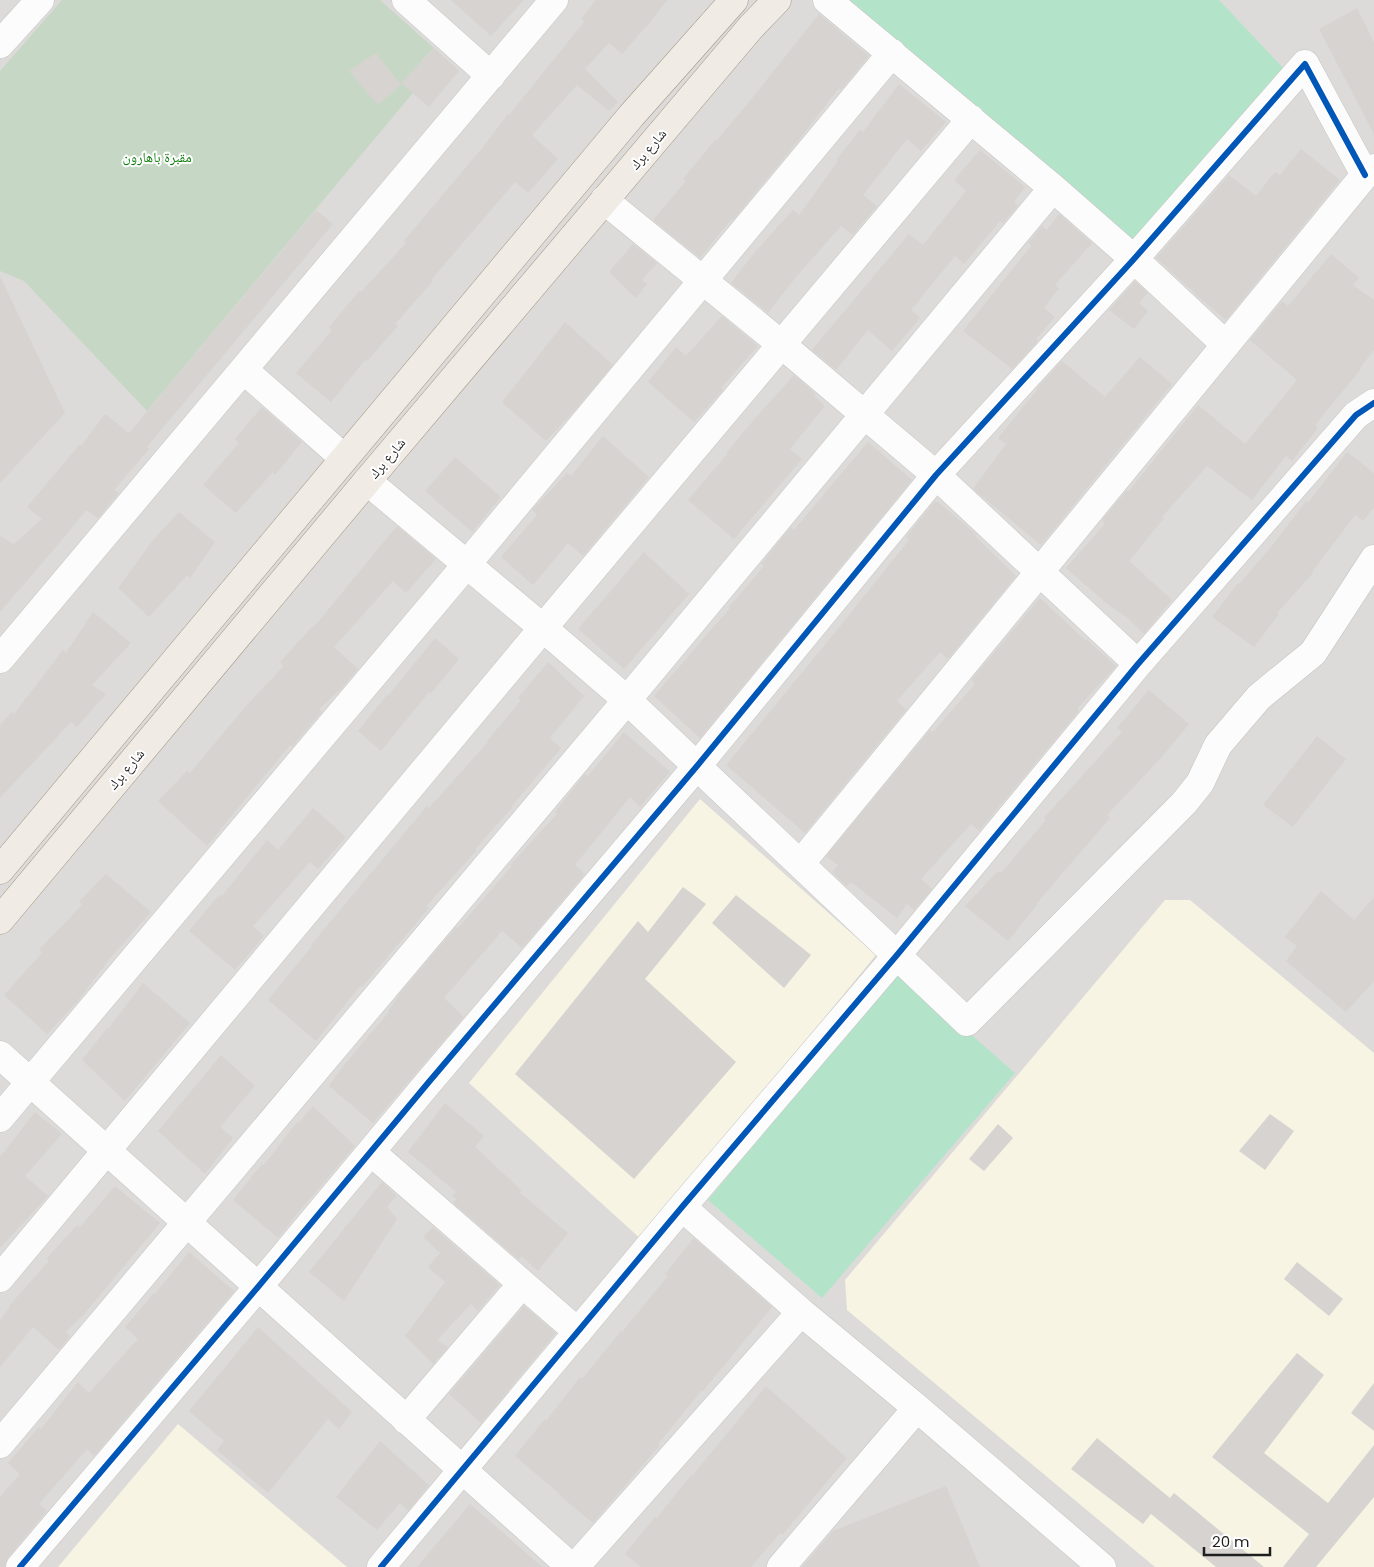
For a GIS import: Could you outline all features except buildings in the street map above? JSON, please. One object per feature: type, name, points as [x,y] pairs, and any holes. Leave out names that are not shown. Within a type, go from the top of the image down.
[{"type":"main road","points":[[0,870],[631,116],[734,0]]},
{"type":"main road","name":"شارع برك","points":[[0,920],[604,200],[751,27],[777,0]]},
{"type":"street","points":[[2,38],[40,0]]},
{"type":"street","points":[[406,0],[491,76]]},
{"type":"street","points":[[0,659],[554,0]]},
{"type":"street","points":[[827,0],[1053,188],[1134,259],[1226,345]]},
{"type":"street","points":[[0,1118],[467,564],[892,53]]},
{"type":"street","points":[[20,1567],[697,766],[936,475],[1134,259],[1305,64],[1369,172],[800,864]]},
{"type":"street","points":[[0,1278],[971,119]]},
{"type":"street","points":[[0,1444],[627,700],[1053,188]]},
{"type":"street","points":[[604,200],[781,344],[936,475],[1138,664]]},
{"type":"street","points":[[244,370],[344,458]]},
{"type":"street","points":[[381,1567],[682,1207],[897,955],[1138,664],[1356,416],[1374,402]]},
{"type":"street","points":[[368,481],[627,700],[967,1022],[1184,803],[1200,783],[1218,745],[1247,711],[1259,697],[1313,652],[1374,559]]},
{"type":"street","points":[[0,1055],[570,1567]]},
{"type":"street","points":[[371,1152],[578,1332]]},
{"type":"street","points":[[682,1207],[801,1312],[917,1408],[1093,1564]]},
{"type":"street","points":[[406,1420],[522,1284]]},
{"type":"street","points":[[576,1567],[801,1312]]},
{"type":"street","points":[[781,1567],[917,1408]]},
{"type":"shaded area","points":[[0,0],[1374,0],[1374,1567],[0,1567]]},
{"type":"shaded area","points":[[700,799],[876,955],[642,1240],[469,1083]]},
{"type":"shaded area","points":[[1165,900],[1190,900],[1374,1053],[1374,1567],[1155,1567],[847,1310],[845,1280]]},
{"type":"shaded area","points":[[178,1424],[347,1567],[58,1567]]},
{"type":"green space","name":"مقبرة باهارون","points":[[62,0],[380,0],[434,48],[421,61],[431,70],[413,93],[147,411],[24,281],[0,271],[0,71]]},
{"type":"green space","points":[[846,0],[1219,0],[1286,71],[1131,245]]},
{"type":"green space","points":[[899,971],[1015,1073],[822,1298],[708,1200]]},
{"type":"cycle path","points":[[20,1567],[697,766],[936,475],[1134,259],[1305,64],[1365,175]]},
{"type":"cycle path","points":[[381,1567],[682,1207],[897,955],[1138,664],[1356,415],[1374,403]]}]
